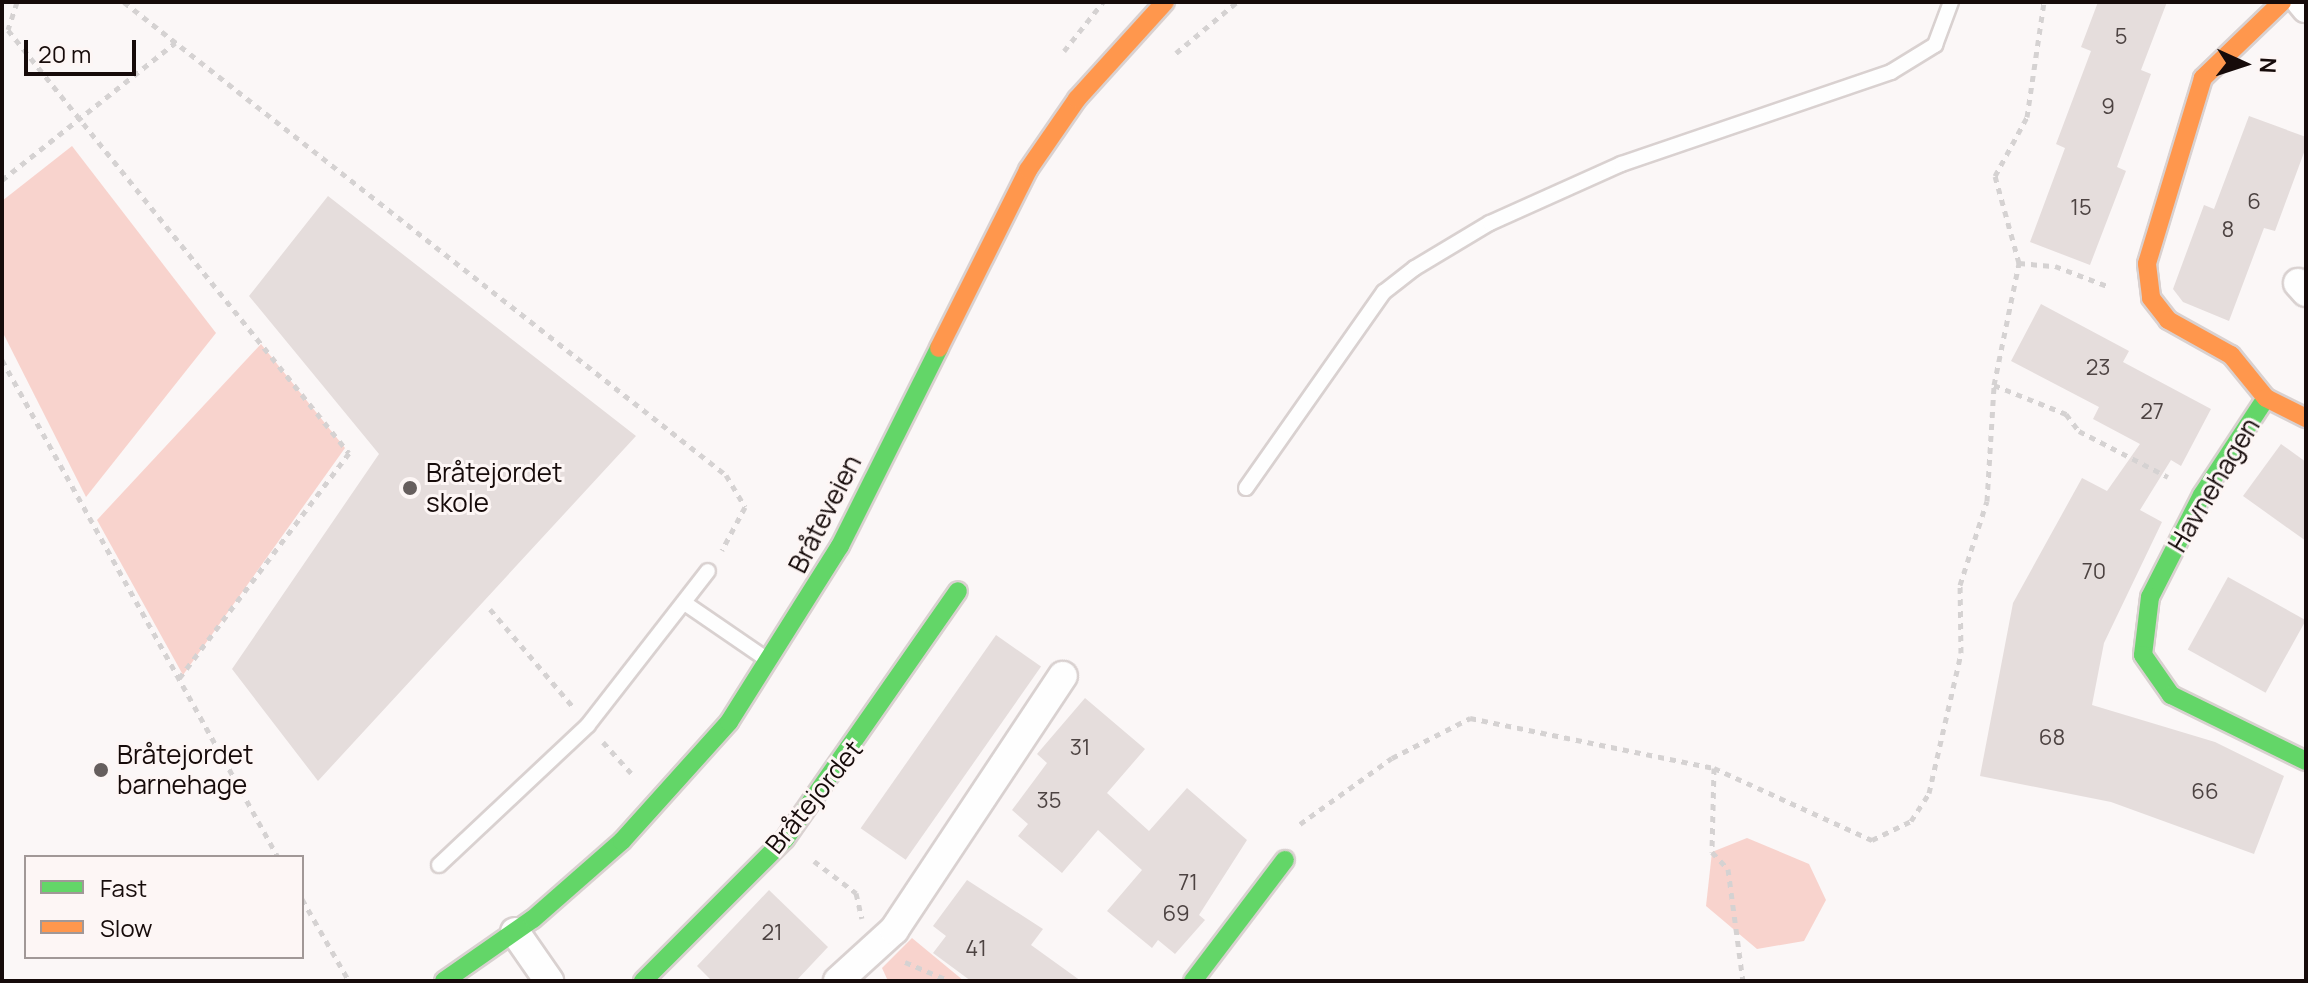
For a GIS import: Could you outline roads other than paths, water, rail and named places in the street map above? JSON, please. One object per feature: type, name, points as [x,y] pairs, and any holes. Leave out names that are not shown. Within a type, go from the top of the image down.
[{"type":"street","name":"Bråteveien","points":[[444,981],[515,932],[660,802],[771,663],[840,546],[1008,206],[1077,99],[1165,2]]},
{"type":"street","name":"Havnehagen","points":[[2282,2],[2203,78],[2147,264],[2151,298],[2168,320],[2231,355],[2266,398],[2306,418]]},
{"type":"street","points":[[2301,2],[2306,8]]},
{"type":"street","name":"Havnehagen","points":[[2266,398],[2202,495],[2150,597],[2143,655],[2171,695],[2306,761]]},
{"type":"street","name":"Bråtejordet","points":[[643,981],[785,839],[958,591]]},
{"type":"street","points":[[838,981],[894,930],[1063,676]]},
{"type":"street","points":[[1193,981],[1285,860]]},
{"type":"street","points":[[515,932],[549,981]]},
{"type":"lane","points":[[1246,488],[1384,292],[1415,268],[1490,223],[1621,164],[1891,72],[1935,45],[1951,2]]},
{"type":"lane","points":[[439,865],[588,725],[686,604],[708,571]]},
{"type":"lane","points":[[686,604],[771,663]]},
{"type":"place","name":"Bråtejordet skole","points":[[410,488]]},
{"type":"place","name":"Bråtejordet barnehage","points":[[101,770]]}]
